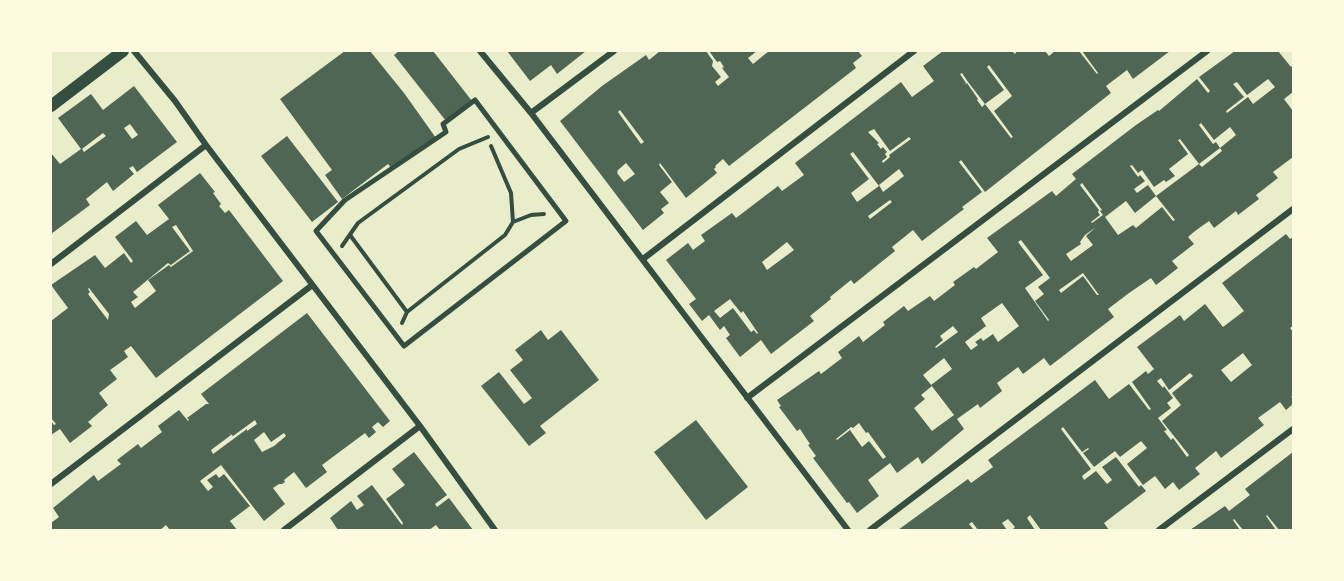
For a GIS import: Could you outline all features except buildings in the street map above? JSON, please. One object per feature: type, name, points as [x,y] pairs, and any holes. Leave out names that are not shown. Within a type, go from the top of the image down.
[{"type":"main road","points":[[51,106],[123,51]]},
{"type":"street","points":[[134,51],[175,101],[311,286],[420,426],[495,530]]},
{"type":"street","points":[[480,51],[531,113],[848,530]]},
{"type":"street","points":[[531,113],[614,51]]},
{"type":"street","points":[[643,260],[914,51]]},
{"type":"street","points":[[747,398],[1207,51]]},
{"type":"street","points":[[475,100],[559,212],[566,221],[404,346],[316,231],[345,200],[446,132],[443,124],[475,100]]},
{"type":"street","points":[[51,264],[206,145]]},
{"type":"street","points":[[870,530],[1293,209]]},
{"type":"street","points":[[51,484],[311,286]]},
{"type":"street","points":[[284,530],[420,426]]},
{"type":"street","points":[[1159,530],[1293,429]]},
{"type":"path","points":[[335,255],[358,223],[459,149],[492,135],[491,147],[511,193],[513,222],[505,235],[407,312],[397,337]]},
{"type":"path","points":[[513,222],[531,215],[559,212]]},
{"type":"path","points":[[350,236],[407,312]]}]
